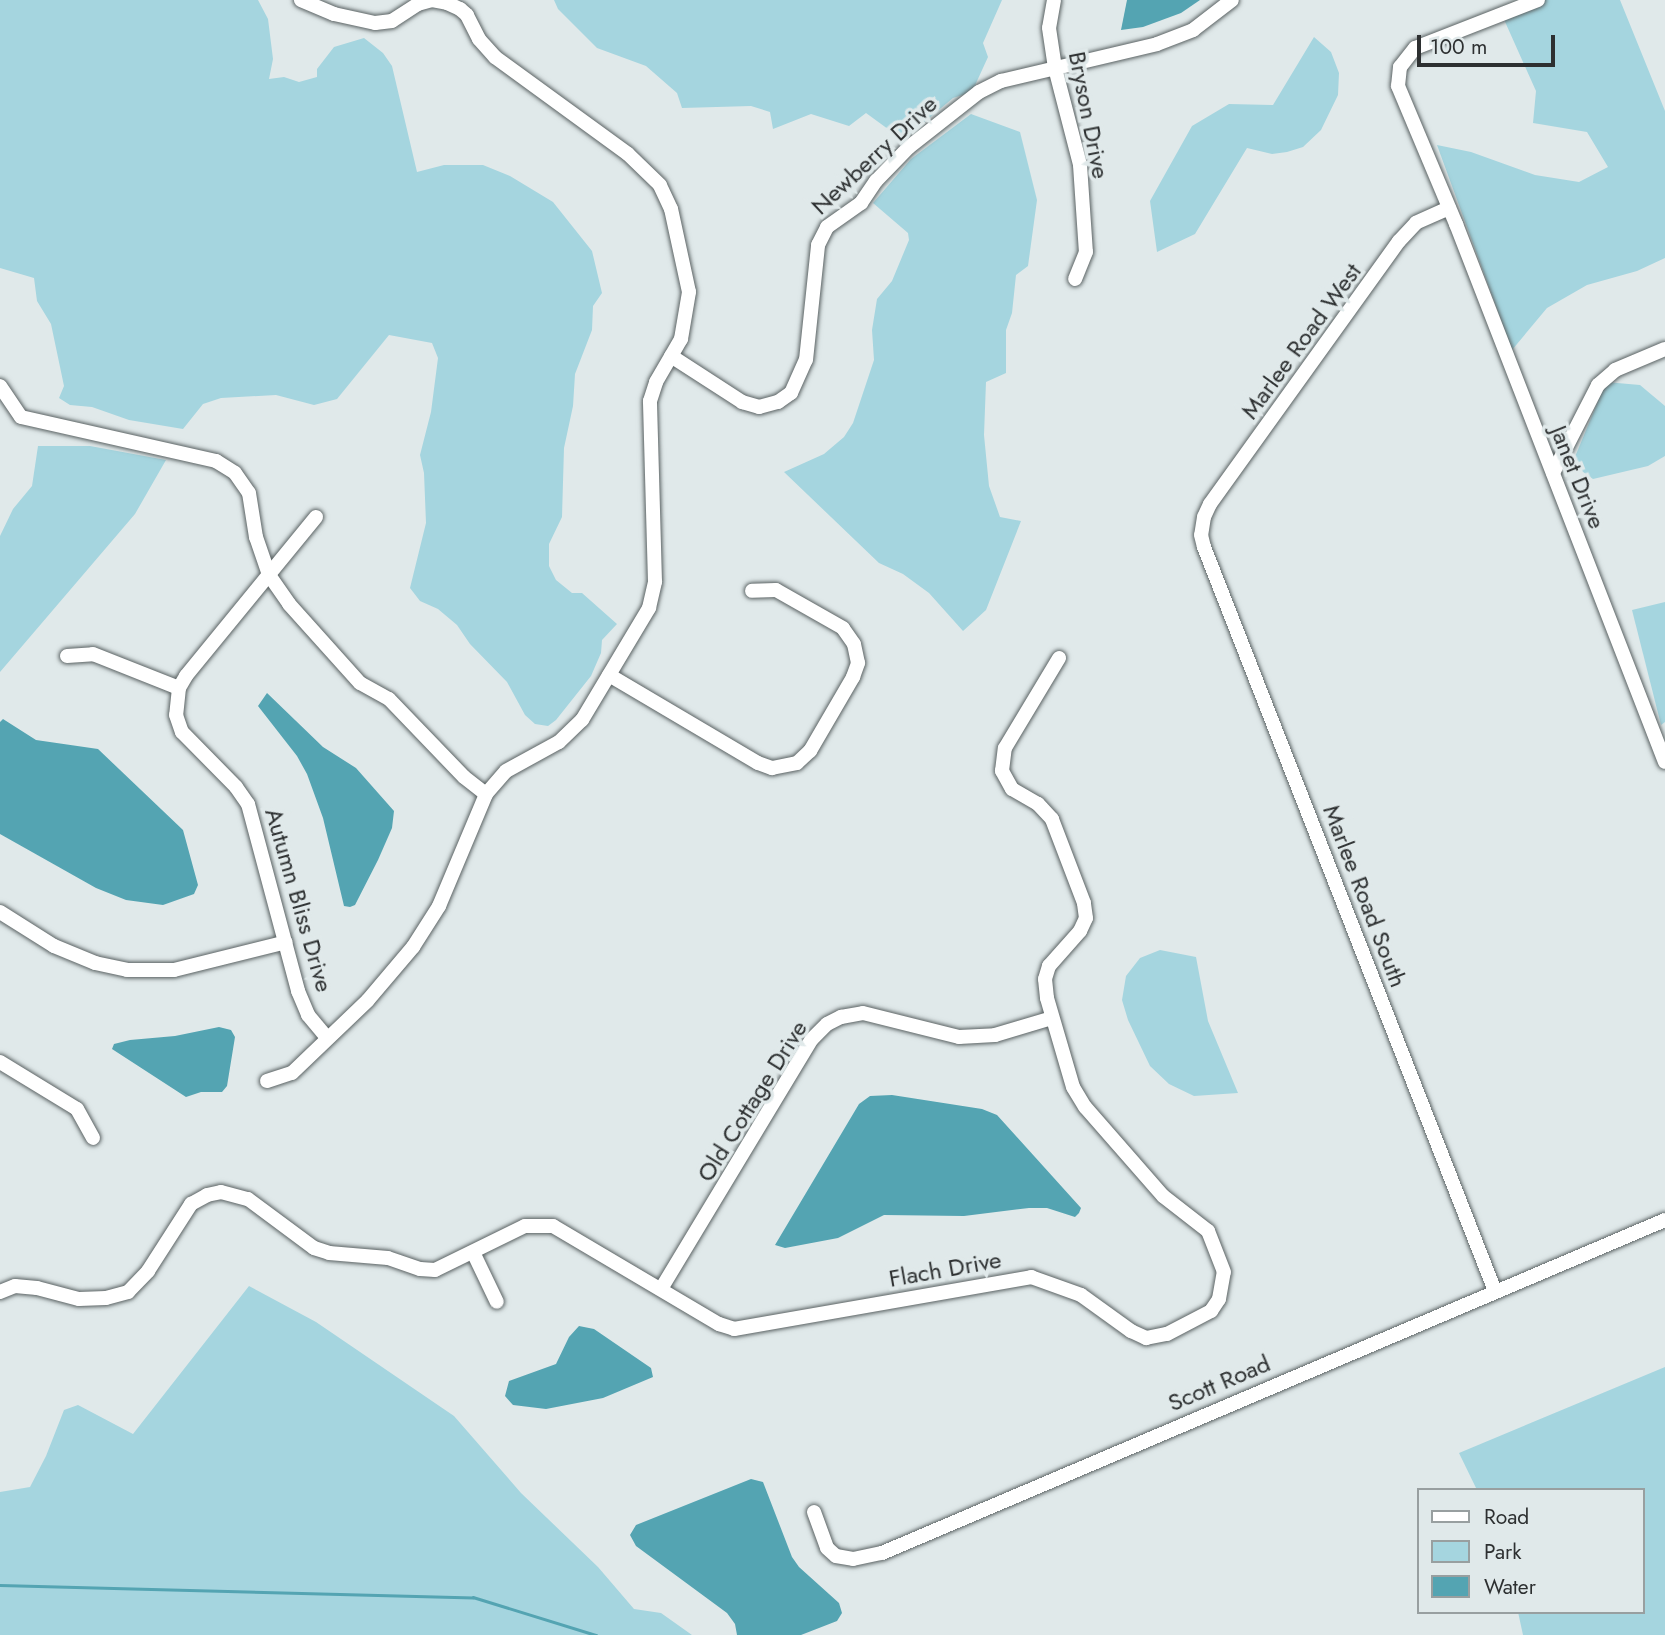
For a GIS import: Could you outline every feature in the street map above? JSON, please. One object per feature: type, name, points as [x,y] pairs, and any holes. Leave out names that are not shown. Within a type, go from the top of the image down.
[{"type":"street","points":[[267,1081],[292,1073],[368,1000],[413,947],[439,905],[486,794],[506,771],[559,742],[582,720],[649,608],[655,582],[650,401],[656,382],[681,339],[689,292],[671,209],[660,185],[642,165],[495,57],[479,39],[467,15],[447,3],[432,1],[418,4],[392,21],[375,23],[334,14],[301,0]]},
{"type":"street","name":"Bryson Drive","points":[[1054,0],[1049,28],[1055,68],[1080,165],[1086,253],[1074,279]]},
{"type":"street","name":"Newberry Drive","points":[[671,356],[742,402],[759,407],[778,402],[791,393],[806,359],[818,245],[827,227],[861,203],[876,181],[909,147],[979,92],[1001,81],[1157,44],[1193,30],[1232,0]]},
{"type":"street","name":"Janet Drive","points":[[1538,0],[1415,48],[1400,66],[1400,90],[1449,208],[1665,762]]},
{"type":"street","name":"Marlee Road West","points":[[1204,517],[1399,241],[1426,216],[1449,208]]},
{"type":"street","points":[[1553,473],[1598,385],[1615,370],[1665,349]]},
{"type":"street","points":[[0,386],[21,417],[216,461],[235,472],[249,493],[256,537],[269,575],[289,604],[360,683],[389,699],[464,777],[486,794]]},
{"type":"street","points":[[67,656],[93,654],[179,688],[316,517]]},
{"type":"street","name":"Marlee Road South","points":[[1204,517],[1201,535],[1206,554],[1495,1291]]},
{"type":"street","points":[[609,675],[758,764],[772,768],[797,763],[810,751],[853,677],[858,663],[854,644],[843,628],[776,590],[752,591]]},
{"type":"street","name":"Flach Drive","points":[[0,1292],[15,1286],[37,1288],[79,1299],[106,1298],[128,1292],[148,1271],[191,1203],[221,1192],[248,1199],[314,1248],[329,1253],[388,1258],[420,1269],[435,1270],[525,1226],[553,1226],[719,1324],[734,1329],[1031,1277],[1081,1295],[1131,1331],[1146,1338],[1167,1334],[1211,1311],[1219,1299],[1224,1272],[1208,1231],[1163,1196],[1085,1107],[1073,1087],[1052,1018],[1045,979],[1049,966],[1080,931],[1086,918],[1084,903],[1052,819],[1038,804],[1012,789],[1002,771],[1005,748],[1059,659]]},
{"type":"street","name":"Autumn Bliss Drive","points":[[179,688],[176,715],[182,733],[236,787],[248,804],[298,991],[309,1015],[327,1038]]},
{"type":"street","points":[[0,912],[54,946],[95,963],[127,970],[174,970],[286,942]]},
{"type":"street","name":"Old Cottage Drive","points":[[661,1289],[812,1039],[827,1024],[841,1017],[863,1013],[959,1037],[995,1035],[1052,1018]]},
{"type":"street","points":[[0,1062],[76,1109],[93,1138]]},
{"type":"street","name":"Scott Road","points":[[814,1512],[827,1548],[836,1556],[853,1559],[882,1553],[1665,1220]]},
{"type":"street","points":[[473,1252],[497,1302]]},
{"type":"green space","points":[[0,0],[258,0],[268,19],[273,59],[269,79],[284,77],[299,82],[317,77],[317,69],[334,47],[364,38],[383,53],[392,66],[417,172],[444,165],[483,165],[510,176],[553,202],[592,251],[602,293],[593,306],[592,330],[575,374],[573,406],[564,448],[562,517],[549,544],[549,566],[556,580],[572,593],[582,593],[617,624],[602,640],[601,653],[591,676],[556,720],[548,726],[535,724],[525,715],[507,682],[470,644],[457,625],[438,609],[420,601],[410,588],[426,523],[424,473],[420,455],[431,412],[438,358],[432,343],[389,335],[337,399],[314,405],[276,395],[221,398],[203,404],[183,429],[129,420],[92,407],[70,405],[59,398],[64,386],[51,324],[37,301],[34,278],[0,268]]},
{"type":"green space","points":[[554,0],[1002,0],[983,43],[988,57],[972,92],[953,98],[903,140],[866,113],[849,126],[811,114],[773,129],[770,112],[751,106],[682,108],[677,93],[646,66],[597,48],[558,9]]},
{"type":"green space","points":[[1537,0],[1620,0],[1665,111],[1665,258],[1637,271],[1587,285],[1547,308],[1512,350],[1437,145],[1471,152],[1535,175],[1579,182],[1608,167],[1587,132],[1533,123],[1536,91],[1502,15]]},
{"type":"green space","points":[[1314,37],[1331,52],[1339,73],[1338,95],[1321,130],[1303,147],[1287,152],[1272,154],[1247,148],[1195,234],[1157,252],[1150,201],[1192,126],[1229,104],[1273,105]]},
{"type":"green space","points":[[971,114],[1020,132],[1037,200],[1028,266],[1016,275],[1012,313],[1006,330],[1006,373],[986,382],[984,435],[989,486],[1000,517],[1021,521],[986,610],[963,631],[929,593],[903,574],[879,563],[784,472],[824,454],[844,437],[853,423],[874,360],[872,330],[877,299],[892,281],[909,240],[908,233],[873,203],[911,159]]},
{"type":"green space","points":[[1606,382],[1640,385],[1665,406],[1665,456],[1648,466],[1593,479],[1572,464]]},
{"type":"green space","points":[[38,446],[90,446],[166,460],[135,514],[0,672],[0,536],[13,509],[32,486]]},
{"type":"green space","points":[[1665,602],[1665,722],[1661,725],[1632,610]]},
{"type":"green space","points":[[1160,950],[1196,957],[1208,1021],[1238,1093],[1194,1096],[1169,1084],[1150,1066],[1128,1020],[1122,1000],[1126,976],[1140,958]]},
{"type":"green space","points":[[249,1286],[316,1322],[454,1416],[521,1493],[598,1567],[634,1609],[661,1613],[692,1635],[0,1635],[0,1492],[30,1487],[46,1456],[64,1410],[78,1405],[133,1434]]},
{"type":"green space","points":[[1665,1367],[1665,1635],[1523,1635],[1518,1614],[1644,1614],[1644,1488],[1476,1488],[1459,1453]]},
{"type":"water","points":[[1127,0],[1200,0],[1181,13],[1143,27],[1121,30]]},
{"type":"water","points":[[267,693],[323,747],[356,768],[394,811],[392,828],[355,905],[344,906],[323,818],[307,774],[297,756],[258,706]]},
{"type":"water","points":[[3,719],[36,740],[98,749],[183,830],[198,885],[194,894],[163,905],[126,900],[96,888],[0,834],[0,722]]},
{"type":"water","points":[[219,1027],[231,1030],[235,1037],[227,1086],[222,1092],[201,1092],[186,1097],[112,1049],[114,1044],[130,1040],[175,1036]]},
{"type":"water","points":[[892,1095],[982,1109],[997,1115],[1081,1208],[1079,1213],[1075,1217],[1047,1208],[1029,1208],[964,1216],[884,1215],[838,1238],[785,1248],[775,1245],[859,1104],[870,1096]]},
{"type":"water","points":[[579,1326],[594,1329],[651,1368],[653,1377],[603,1398],[546,1409],[513,1405],[505,1396],[509,1381],[556,1364],[569,1337]]},
{"type":"water","points":[[751,1479],[763,1482],[792,1557],[799,1567],[839,1603],[842,1613],[837,1621],[801,1635],[737,1635],[735,1624],[727,1613],[636,1546],[630,1535],[636,1525]]},
{"type":"waterway","points":[[0,1585],[473,1597],[596,1635]]}]
